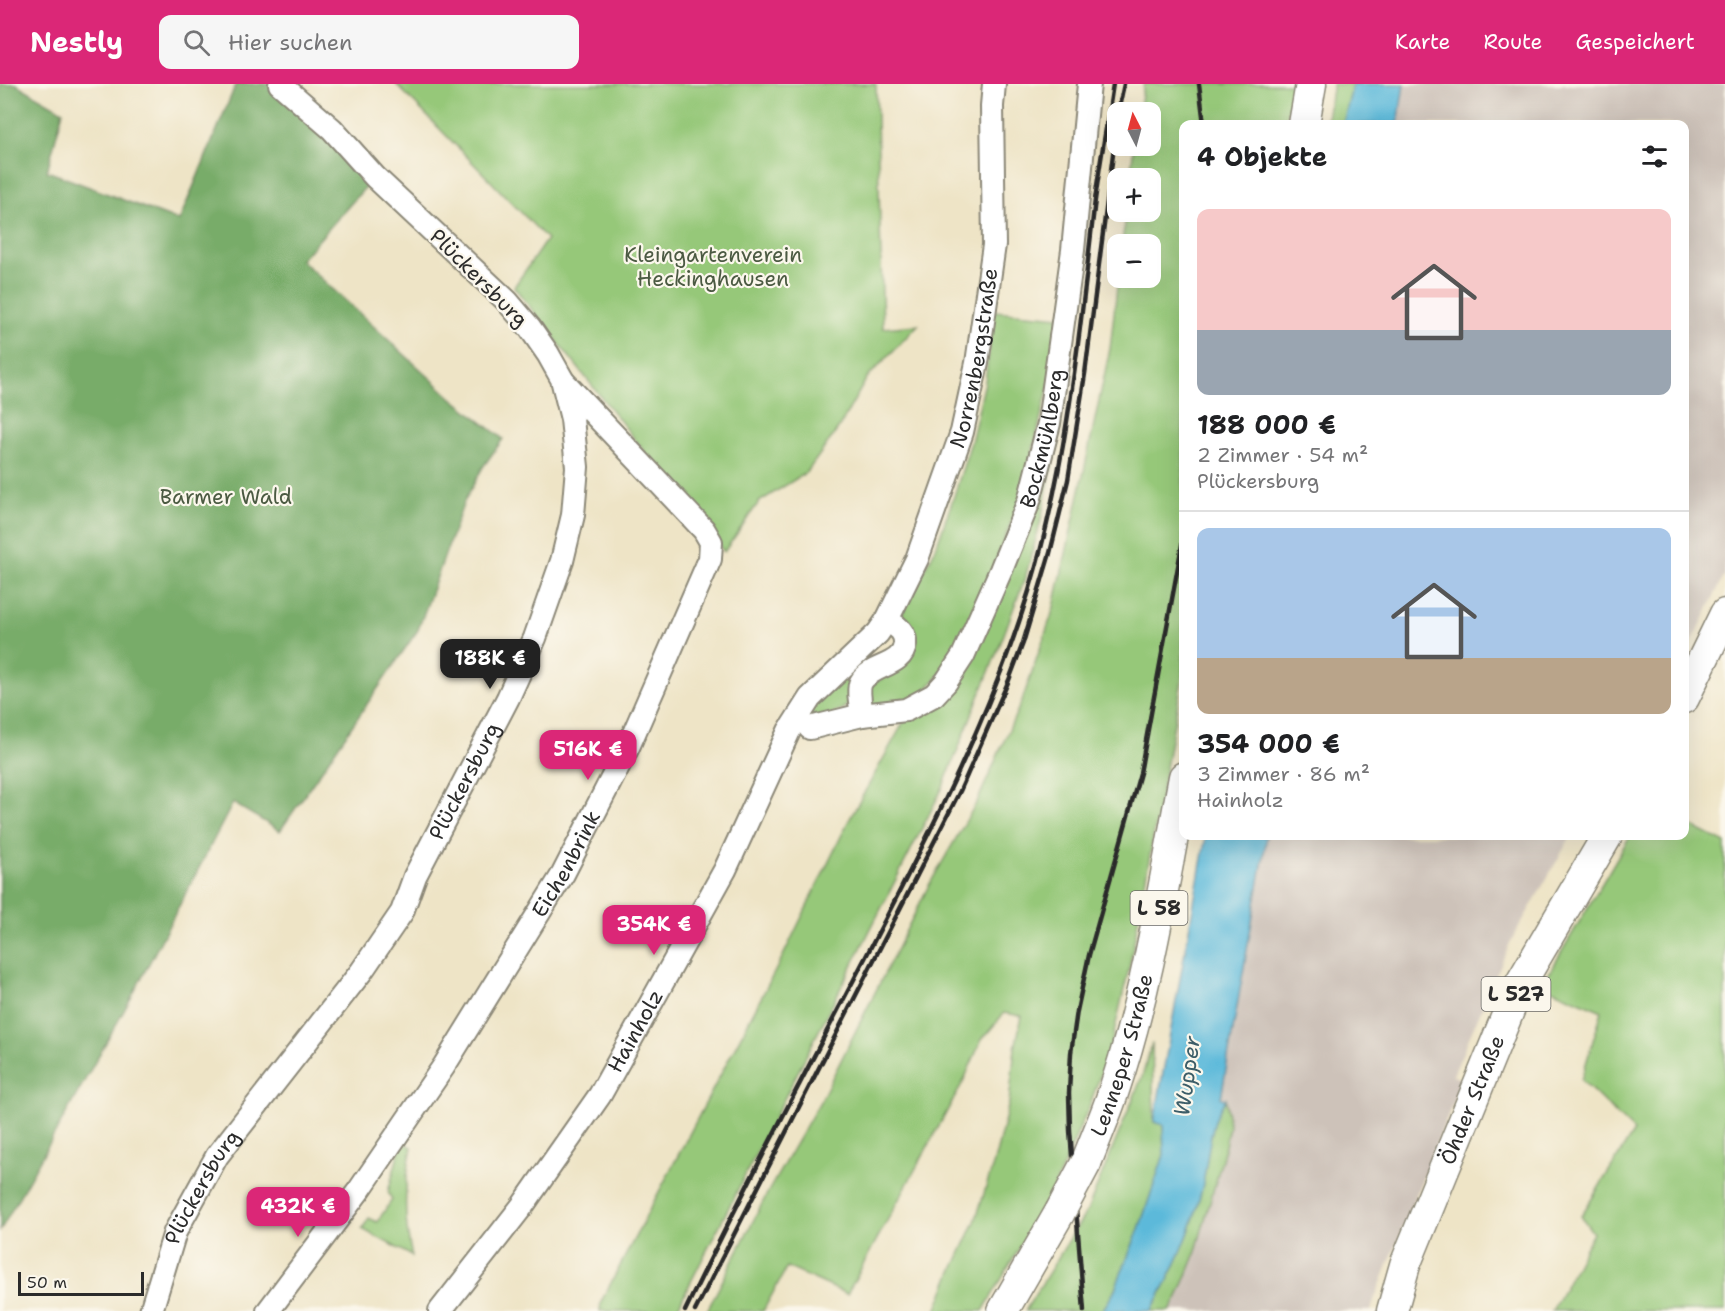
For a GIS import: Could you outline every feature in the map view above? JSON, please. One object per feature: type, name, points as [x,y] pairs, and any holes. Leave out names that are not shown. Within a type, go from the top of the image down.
[{"type":"main road","points":[[1305,120],[1311,84]]},
{"type":"main road","points":[[1689,688],[1725,614]]},
{"type":"main road","name":"Lenneper Straße","points":[[1003,1311],[1086,1163],[1114,1090],[1134,1021],[1158,914],[1179,803]]},
{"type":"main road","name":"Öhder Straße","points":[[1392,1311],[1405,1266],[1519,986],[1605,840]]},
{"type":"street","name":"Plückersburg","points":[[151,1311],[175,1232],[206,1173],[362,972],[395,924],[415,876],[508,698],[535,638],[562,561],[573,515],[577,466],[572,420],[562,380],[531,328],[507,301],[375,177],[332,129],[280,84]]},
{"type":"street","name":"Norrenbergstraße","points":[[887,620],[917,559],[941,496],[962,432],[977,363],[993,245],[992,106],[994,84]]},
{"type":"street","name":"Bockmühlberg","points":[[810,728],[862,715],[906,710],[934,695],[946,682],[963,656],[1001,570],[1029,501],[1048,423],[1073,250],[1089,84]]},
{"type":"street","name":"Eichenbrink","points":[[268,1311],[360,1189],[438,1075],[564,874],[628,747],[710,559],[711,542],[705,530],[562,380]]},
{"type":"street","points":[[862,715],[860,685],[864,678],[900,657],[904,652],[904,634],[887,620]]},
{"type":"street","name":"Hainholz","points":[[440,1311],[524,1205],[600,1095],[725,870],[779,751],[810,698],[878,633],[887,620]]},
{"type":"shaded area","points":[[1404,84],[1725,84],[1725,574],[1689,649],[1689,120],[1399,120]]},
{"type":"shaded area","points":[[1266,840],[1569,840],[1510,943],[1453,1075],[1462,1080],[1371,1311],[1170,1311],[1194,1258],[1223,1156],[1229,1126],[1221,1099]]},
{"type":"green space","name":"Barmer Wald","points":[[0,84],[16,84],[63,111],[47,171],[179,221],[236,84],[271,84],[370,182],[301,260],[452,398],[503,439],[483,467],[464,502],[418,630],[280,831],[233,803],[130,1000],[0,1231]]},
{"type":"green space","name":"Kleingartenverein Heckinghausen","points":[[396,84],[876,84],[883,328],[918,325],[867,378],[838,429],[807,472],[759,502],[724,552],[514,287],[547,239]]},
{"type":"green space","points":[[1144,84],[1293,84],[1286,120],[1179,120],[1179,697],[1130,964],[1112,1041],[1091,1102],[1053,1190],[983,1311],[936,1311],[975,1222],[1009,1103],[1015,1048],[1022,1016],[1004,1013],[981,1041],[963,1082],[847,1294],[787,1267],[763,1311],[707,1311],[769,1190],[822,1098],[928,887],[978,800],[1023,698],[1053,611],[1110,349],[1117,288],[1161,288],[1161,234],[1123,234],[1125,222],[1161,222],[1161,168],[1131,168],[1133,156],[1161,156],[1161,102],[1141,102]]},
{"type":"green space","points":[[1333,84],[1353,84],[1344,120],[1327,120]]},
{"type":"green space","points":[[994,311],[1060,317],[1050,381],[1022,495],[958,654],[920,697],[875,705],[866,699],[867,686],[893,673],[903,611],[935,550],[971,442],[985,382]]},
{"type":"green space","points":[[1056,423],[1061,424],[1040,524],[1026,575],[942,789],[676,1311],[600,1311],[601,1302],[783,956],[848,822],[907,716],[938,700]]},
{"type":"green space","points":[[864,658],[869,666],[849,703],[844,708],[810,725],[811,708]]},
{"type":"green space","points":[[1689,825],[1725,843],[1725,1311],[1552,1311],[1593,1233],[1581,1216],[1634,1131],[1581,1080],[1602,1011],[1542,985],[1628,840],[1689,840]]},
{"type":"green space","points":[[1152,1043],[1154,1122],[1163,1125],[1164,1155],[1139,1229],[1113,1294],[1102,1311],[1025,1311],[1087,1211],[1142,1077]]},
{"type":"green space","points":[[1226,1099],[1229,1126],[1223,1156],[1194,1258],[1170,1311],[1151,1311],[1187,1238],[1204,1180],[1215,1120]]},
{"type":"green space","points":[[402,1141],[412,1147],[407,1174],[406,1201],[407,1229],[412,1256],[362,1229],[369,1218],[377,1222],[392,1200],[388,1192]]},
{"type":"water","points":[[1353,84],[1404,84],[1399,120],[1344,120]]},
{"type":"water","name":"Wupper","points":[[1205,840],[1266,840],[1221,1098],[1226,1099],[1215,1120],[1204,1180],[1187,1238],[1151,1311],[1102,1311],[1113,1294],[1139,1229],[1164,1155],[1163,1125],[1154,1122]]},
{"type":"railway","points":[[685,1311],[754,1171],[939,813],[979,726],[1014,637],[1042,544],[1062,449],[1113,84]]},
{"type":"railway","points":[[1120,102],[1124,84]]},
{"type":"railway","points":[[1199,84],[1204,120]]},
{"type":"railway","points":[[695,1311],[960,791],[1023,643],[1050,553],[1068,480],[1085,374],[1113,156]]},
{"type":"railway","points":[[1084,1311],[1070,1130],[1071,1053],[1089,955],[1140,773],[1179,561]]}]
